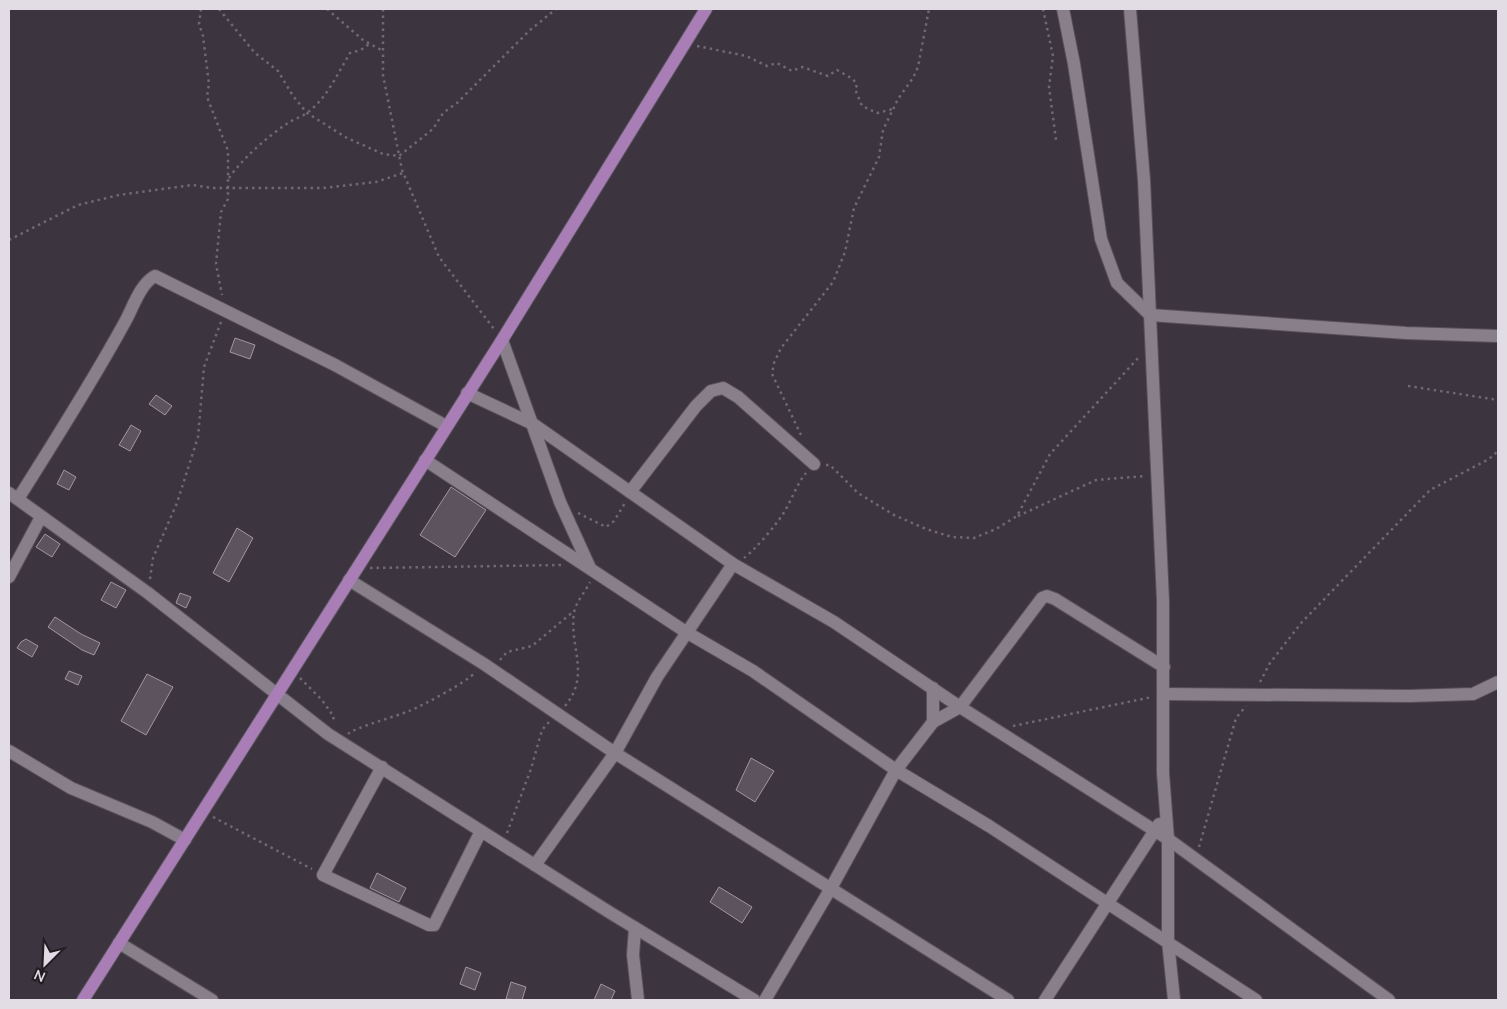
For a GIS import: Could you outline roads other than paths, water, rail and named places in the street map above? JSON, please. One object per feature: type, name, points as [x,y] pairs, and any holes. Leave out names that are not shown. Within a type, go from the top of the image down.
[{"type":"main road","points":[[84,1000],[502,340],[706,9]]},
{"type":"street","points":[[1130,9],[1144,180],[1164,667],[1168,942],[1174,1000]]},
{"type":"street","points":[[1061,12],[1074,64],[1101,239],[1117,283],[1150,316],[1406,333],[1498,336]]},
{"type":"street","points":[[446,426],[335,365],[155,276],[149,280],[97,371],[13,496],[148,593],[341,743],[382,767],[635,928],[754,1000]]},
{"type":"street","points":[[502,340],[560,502],[587,567]]},
{"type":"street","points":[[630,492],[696,406],[711,391],[722,388],[738,398],[814,464]]},
{"type":"street","points":[[467,394],[532,424],[733,564],[834,622],[960,707],[1168,839],[1389,1000]]},
{"type":"street","points":[[425,460],[686,632],[753,671],[896,770],[989,826],[1107,905],[1168,942],[1256,1000]]},
{"type":"street","points":[[9,577],[41,517]]},
{"type":"street","points":[[535,865],[616,753],[657,677],[733,564]]},
{"type":"street","points":[[349,580],[484,664],[616,753],[1008,1000]]},
{"type":"street","points":[[765,1000],[831,888],[896,770],[933,722],[960,707],[1038,602],[1047,596],[1164,667]]},
{"type":"street","points":[[1163,694],[1409,696],[1473,694],[1498,682]]},
{"type":"street","points":[[933,688],[933,722]]},
{"type":"street","points":[[9,751],[71,788],[152,822],[185,840]]},
{"type":"street","points":[[382,767],[323,875],[429,925],[434,925],[481,831]]},
{"type":"street","points":[[1045,1000],[1166,814]]},
{"type":"street","points":[[635,928],[633,955],[638,1000]]},
{"type":"street","points":[[119,943],[208,999]]}]
